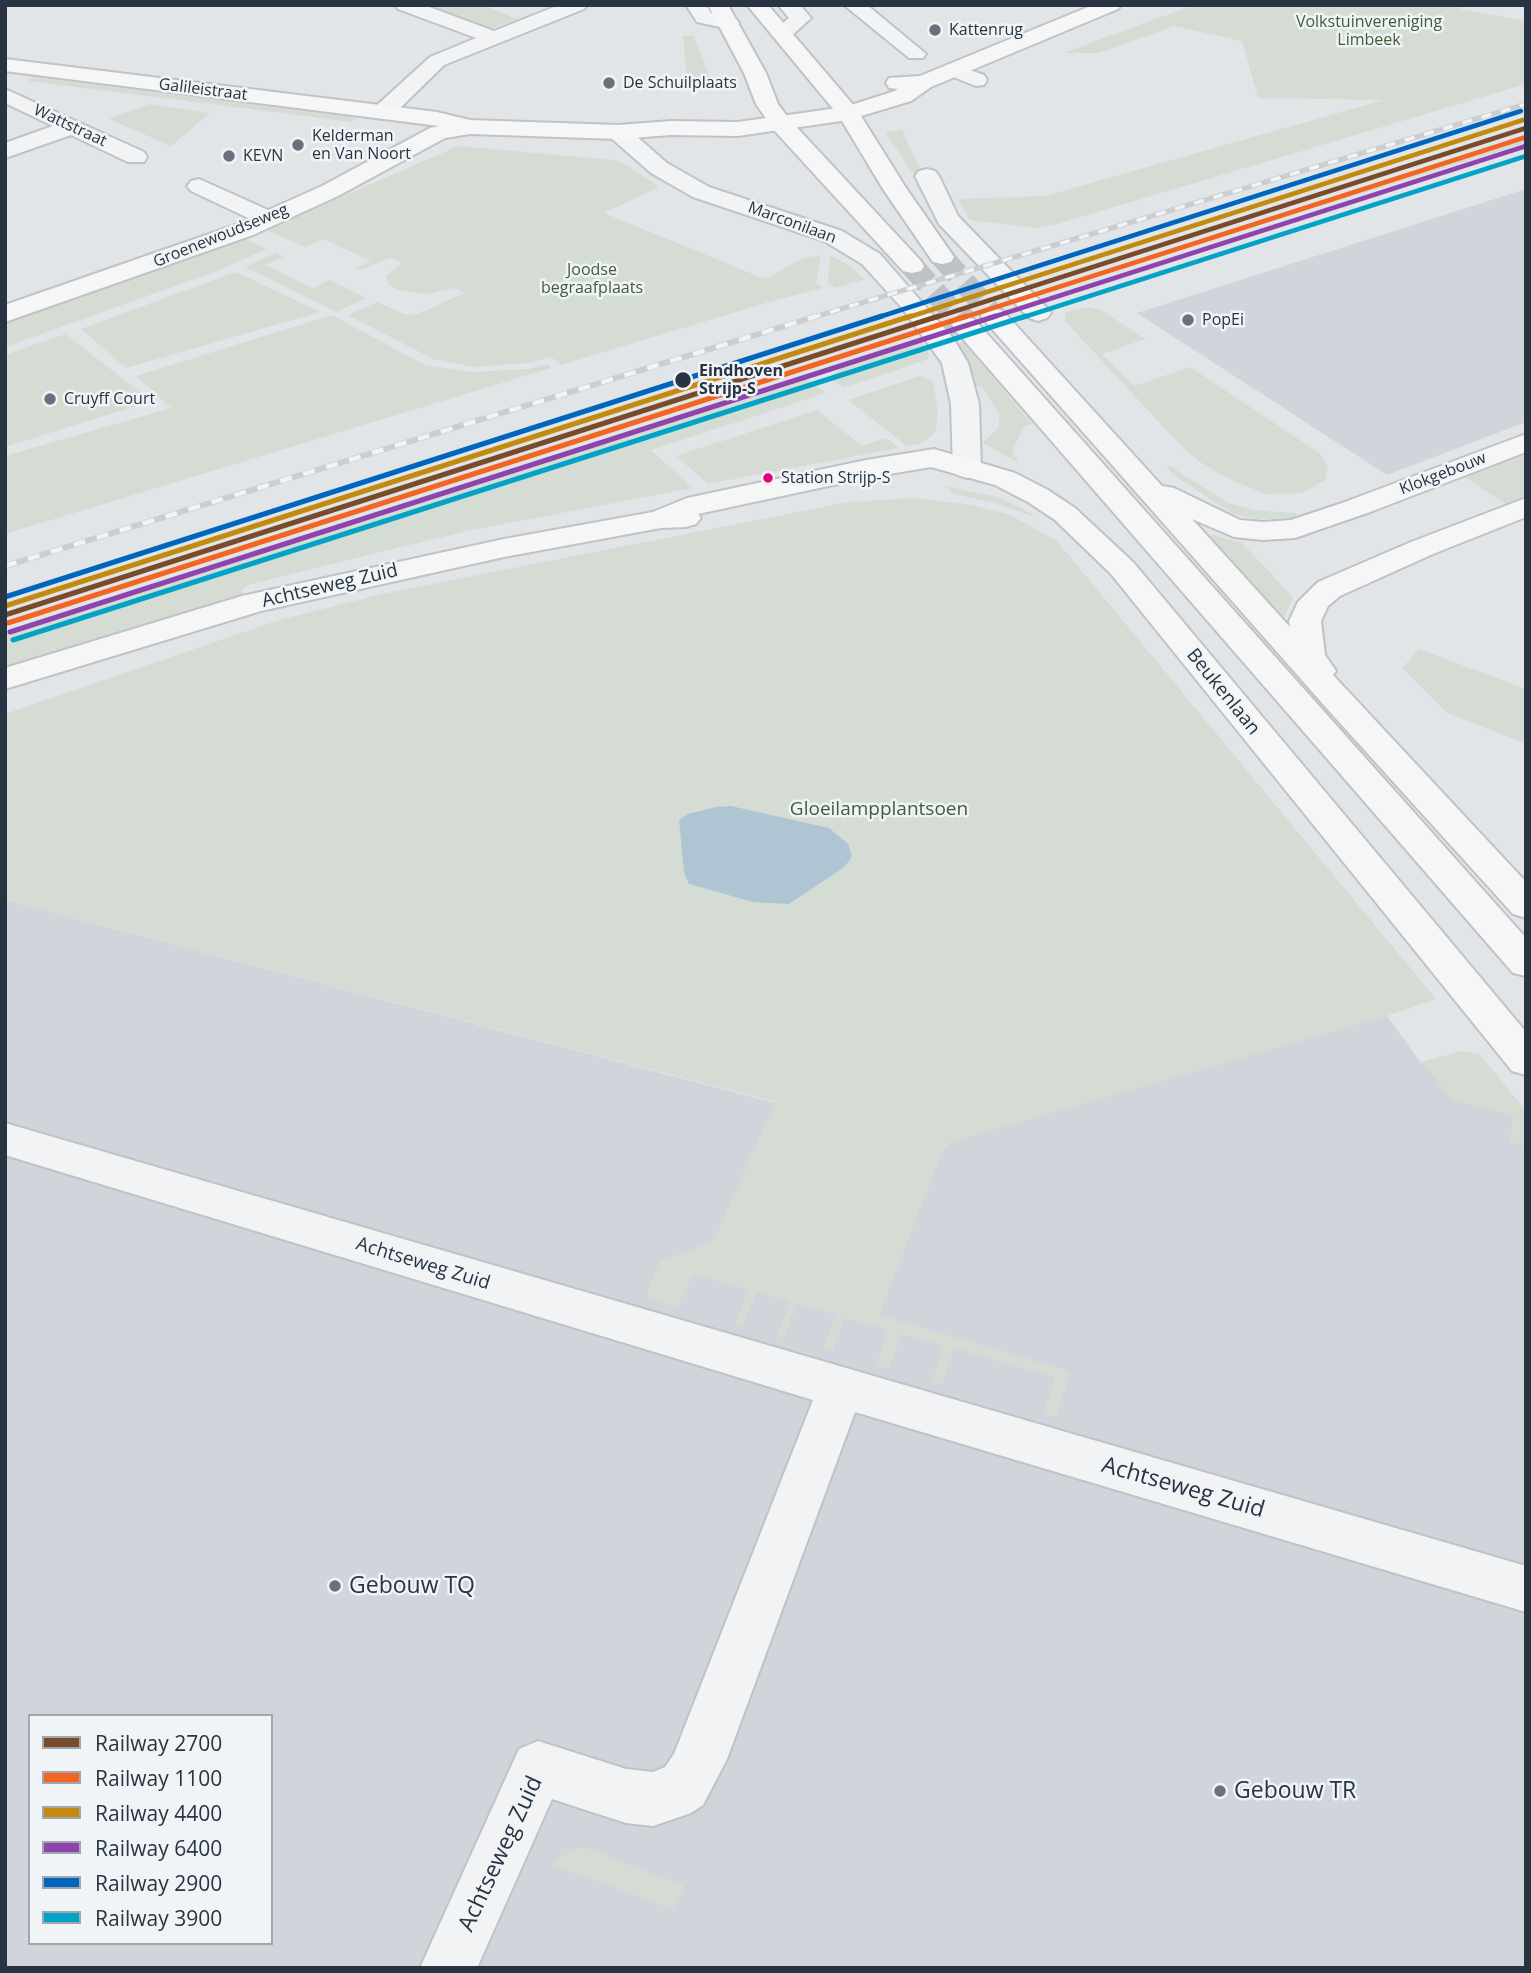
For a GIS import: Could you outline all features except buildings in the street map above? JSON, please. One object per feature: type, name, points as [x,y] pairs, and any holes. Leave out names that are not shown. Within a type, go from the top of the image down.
[{"type":"street","points":[[405,5],[495,38]]},
{"type":"street","points":[[383,112],[437,61],[578,5]]},
{"type":"street","points":[[696,5],[704,18],[723,14],[767,104],[781,124],[912,266]]},
{"type":"street","points":[[757,5],[848,113],[895,189],[942,257]]},
{"type":"street","points":[[782,34],[801,18],[788,5]]},
{"type":"street","points":[[854,5],[916,54]]},
{"type":"street","points":[[923,82],[1111,5]]},
{"type":"street","points":[[508,9],[540,20]]},
{"type":"street","points":[[5,82],[14,66]]},
{"type":"street","name":"Galileistraat","points":[[14,66],[438,119],[470,127],[618,132],[671,128],[738,129],[781,124],[848,113],[903,96],[923,82]]},
{"type":"street","points":[[953,70],[976,80]]},
{"type":"street","name":"Galileistraat","points":[[671,128],[767,104],[831,92],[923,82]]},
{"type":"street","name":"Wattstraat","points":[[5,95],[136,157]]},
{"type":"street","name":"Galileistraat","points":[[383,112],[428,136],[470,127]]},
{"type":"street","points":[[5,151],[72,127]]},
{"type":"street","name":"Marconilaan","points":[[618,132],[659,168],[701,191],[833,236],[871,259],[911,303],[978,329]]},
{"type":"street","name":"Groenewoudseweg","points":[[5,314],[182,254],[269,219],[330,191],[428,136]]},
{"type":"street","points":[[895,189],[930,185],[947,219],[1038,313]]},
{"type":"street","points":[[199,186],[269,219]]},
{"type":"street","points":[[963,469],[965,404],[960,376],[978,329]]},
{"type":"street","points":[[978,329],[1144,483],[1342,705],[1526,905]]},
{"type":"street","points":[[978,329],[1526,963]]},
{"type":"street","name":"Klokgebouw","points":[[1144,483],[1234,528],[1263,531],[1295,529],[1526,442]]},
{"type":"street","name":"Achtseweg Zuid","points":[[5,679],[253,603],[504,548],[661,519],[695,518],[898,479],[948,476],[963,469]]},
{"type":"street","name":"Beukenlaan","points":[[963,469],[1005,479],[1038,496],[1065,514],[1122,568],[1526,1060]]},
{"type":"street","points":[[1342,705],[1309,655],[1305,621],[1314,602],[1329,589],[1422,548],[1526,507]]},
{"type":"street","name":"Achtseweg Zuid","points":[[5,1139],[1526,1589]]},
{"type":"street","name":"Achtseweg Zuid","points":[[448,1968],[538,1768],[626,1796],[653,1799],[672,1794],[684,1786],[693,1773],[701,1759],[841,1388]]},
{"type":"shaded area","points":[[1526,189],[1526,422],[1387,475],[1137,313]]},
{"type":"shaded area","points":[[5,900],[775,1103],[1152,1081],[1387,1016],[1421,1063],[1461,1051],[1480,1055],[1526,1111],[1526,1968],[5,1968]]},
{"type":"green space","points":[[416,5],[483,5],[517,19],[488,30]]},
{"type":"green space","name":"Volkstuinvereniging Limbeek","points":[[1194,5],[1463,5],[1460,9],[1526,21],[1526,84],[1054,225],[1035,228],[970,220],[958,199],[1045,196],[1384,100],[1258,98],[1242,41],[1174,26],[1099,53],[1063,53]]},
{"type":"green space","points":[[683,36],[694,36],[710,78],[687,79]]},
{"type":"green space","points":[[33,77],[357,118],[352,122],[28,81]]},
{"type":"green space","points":[[149,104],[210,113],[171,146],[109,119]]},
{"type":"green space","points":[[902,130],[924,178],[918,181],[885,132]]},
{"type":"green space","points":[[1526,139],[1526,143],[1111,271],[1115,269]]},
{"type":"green space","name":"Joodse begraafplaats","points":[[458,146],[613,160],[627,165],[659,187],[604,213],[765,279],[804,258],[821,255],[816,283],[823,288],[561,365],[551,357],[528,363],[472,367],[433,359],[348,315],[377,302],[404,314],[415,315],[465,293],[454,288],[428,294],[398,290],[388,284],[386,276],[402,263],[390,258],[361,270],[354,269],[371,261],[323,239],[305,247],[266,230]]},
{"type":"green space","points":[[245,239],[266,249],[217,271],[5,347],[5,321]]},
{"type":"green space","points":[[276,253],[283,257],[265,265],[313,288],[330,280],[366,298],[337,312],[245,267]]},
{"type":"green space","points":[[830,256],[845,263],[865,279],[835,288],[828,283]]},
{"type":"green space","points":[[236,272],[320,312],[126,368],[81,329]]},
{"type":"green space","points":[[1089,307],[1101,310],[1145,339],[1102,354],[1134,386],[1190,367],[1319,453],[1328,467],[1325,480],[1302,493],[1266,494],[1229,479],[1200,462],[1184,449],[1065,321],[1065,314],[1069,311]]},
{"type":"green space","points":[[332,315],[425,365],[472,372],[530,369],[548,364],[551,368],[5,534],[5,456],[171,408],[136,376]]},
{"type":"green space","points":[[65,334],[152,401],[5,447],[5,355]]},
{"type":"green space","points":[[920,339],[929,354],[928,359],[844,388],[830,378],[842,366]]},
{"type":"green space","points":[[963,342],[1032,424],[1024,426],[1012,452],[1019,463],[983,443],[999,427],[999,413],[982,387],[974,387],[957,343]]},
{"type":"green space","points":[[920,376],[933,381],[938,414],[935,433],[920,444],[907,446],[848,400]]},
{"type":"green space","points":[[806,377],[826,393],[651,450],[693,488],[467,531],[251,584],[242,589],[244,598],[139,625],[5,667],[5,634]]},
{"type":"green space","points":[[817,410],[862,446],[886,438],[899,448],[708,484],[676,456]]},
{"type":"green space","points":[[1526,448],[1526,498],[1507,505],[1460,474]]},
{"type":"green space","points":[[1170,466],[1228,503],[1255,510],[1295,513],[1300,518],[1256,519],[1233,514],[1177,477],[1166,467]]},
{"type":"green space","points":[[946,486],[1002,498],[1039,518],[992,502],[953,494]]},
{"type":"green space","name":"Gloeilampplantsoen","points":[[915,498],[972,505],[1010,515],[1057,541],[1436,999],[1387,1016],[951,1142],[943,1150],[879,1315],[1070,1371],[1057,1417],[1044,1415],[1054,1377],[954,1348],[942,1384],[932,1382],[944,1346],[902,1334],[889,1369],[876,1365],[888,1330],[845,1318],[832,1352],[823,1349],[836,1315],[797,1304],[784,1338],[777,1336],[790,1302],[757,1292],[742,1326],[735,1324],[748,1290],[693,1274],[677,1307],[649,1299],[648,1289],[660,1261],[713,1242],[775,1102],[5,900],[5,714],[279,620],[382,594],[848,502]]},
{"type":"green space","points":[[1212,535],[1242,543],[1293,597],[1285,616],[1280,616],[1208,537]]},
{"type":"green space","points":[[1419,649],[1526,689],[1526,737],[1522,742],[1447,713],[1402,668]]},
{"type":"green space","points":[[1461,1051],[1480,1055],[1526,1111],[1526,1145],[1510,1142],[1513,1115],[1452,1100],[1422,1062]]},
{"type":"green space","points":[[584,1847],[684,1886],[673,1909],[550,1864],[573,1850]]},
{"type":"water","points":[[731,806],[829,828],[848,844],[852,855],[850,860],[843,868],[789,904],[753,902],[689,884],[684,872],[679,820],[688,814]]},
{"type":"tunnel","points":[[942,257],[994,316]]},
{"type":"tunnel","points":[[912,266],[958,318]]},
{"type":"tunnel","points":[[957,316],[965,325]]},
{"type":"railway","points":[[811,318],[1526,104]]},
{"type":"railway","points":[[5,566],[817,316]]},
{"type":"rail line","name":"2900","points":[[5,597],[1521,111]]},
{"type":"rail line","name":"4400","points":[[5,606],[1523,120]]},
{"type":"rail line","name":"2700","points":[[5,615],[1526,128]]},
{"type":"rail line","name":"1100","points":[[8,623],[1526,137]]},
{"type":"rail line","name":"6400","points":[[10,632],[1526,146]]},
{"type":"rail line","name":"3900","points":[[13,640],[1526,156]]},
{"type":"place","name":"Kattenrug","points":[[935,30]]},
{"type":"place","name":"De Schuilplaats","points":[[609,83]]},
{"type":"place","name":"Kelderman en Van Noort","points":[[298,145]]},
{"type":"place","name":"KEVN","points":[[229,156]]},
{"type":"place","name":"PopEi","points":[[1188,320]]},
{"type":"place","name":"Eindhoven Strijp-S","points":[[683,380]]},
{"type":"place","name":"Cruyff Court","points":[[50,399]]},
{"type":"place","name":"Station Strijp-S","points":[[768,478]]},
{"type":"place","name":"Gebouw TQ","points":[[335,1586]]},
{"type":"place","name":"Gebouw TR","points":[[1220,1791]]}]
